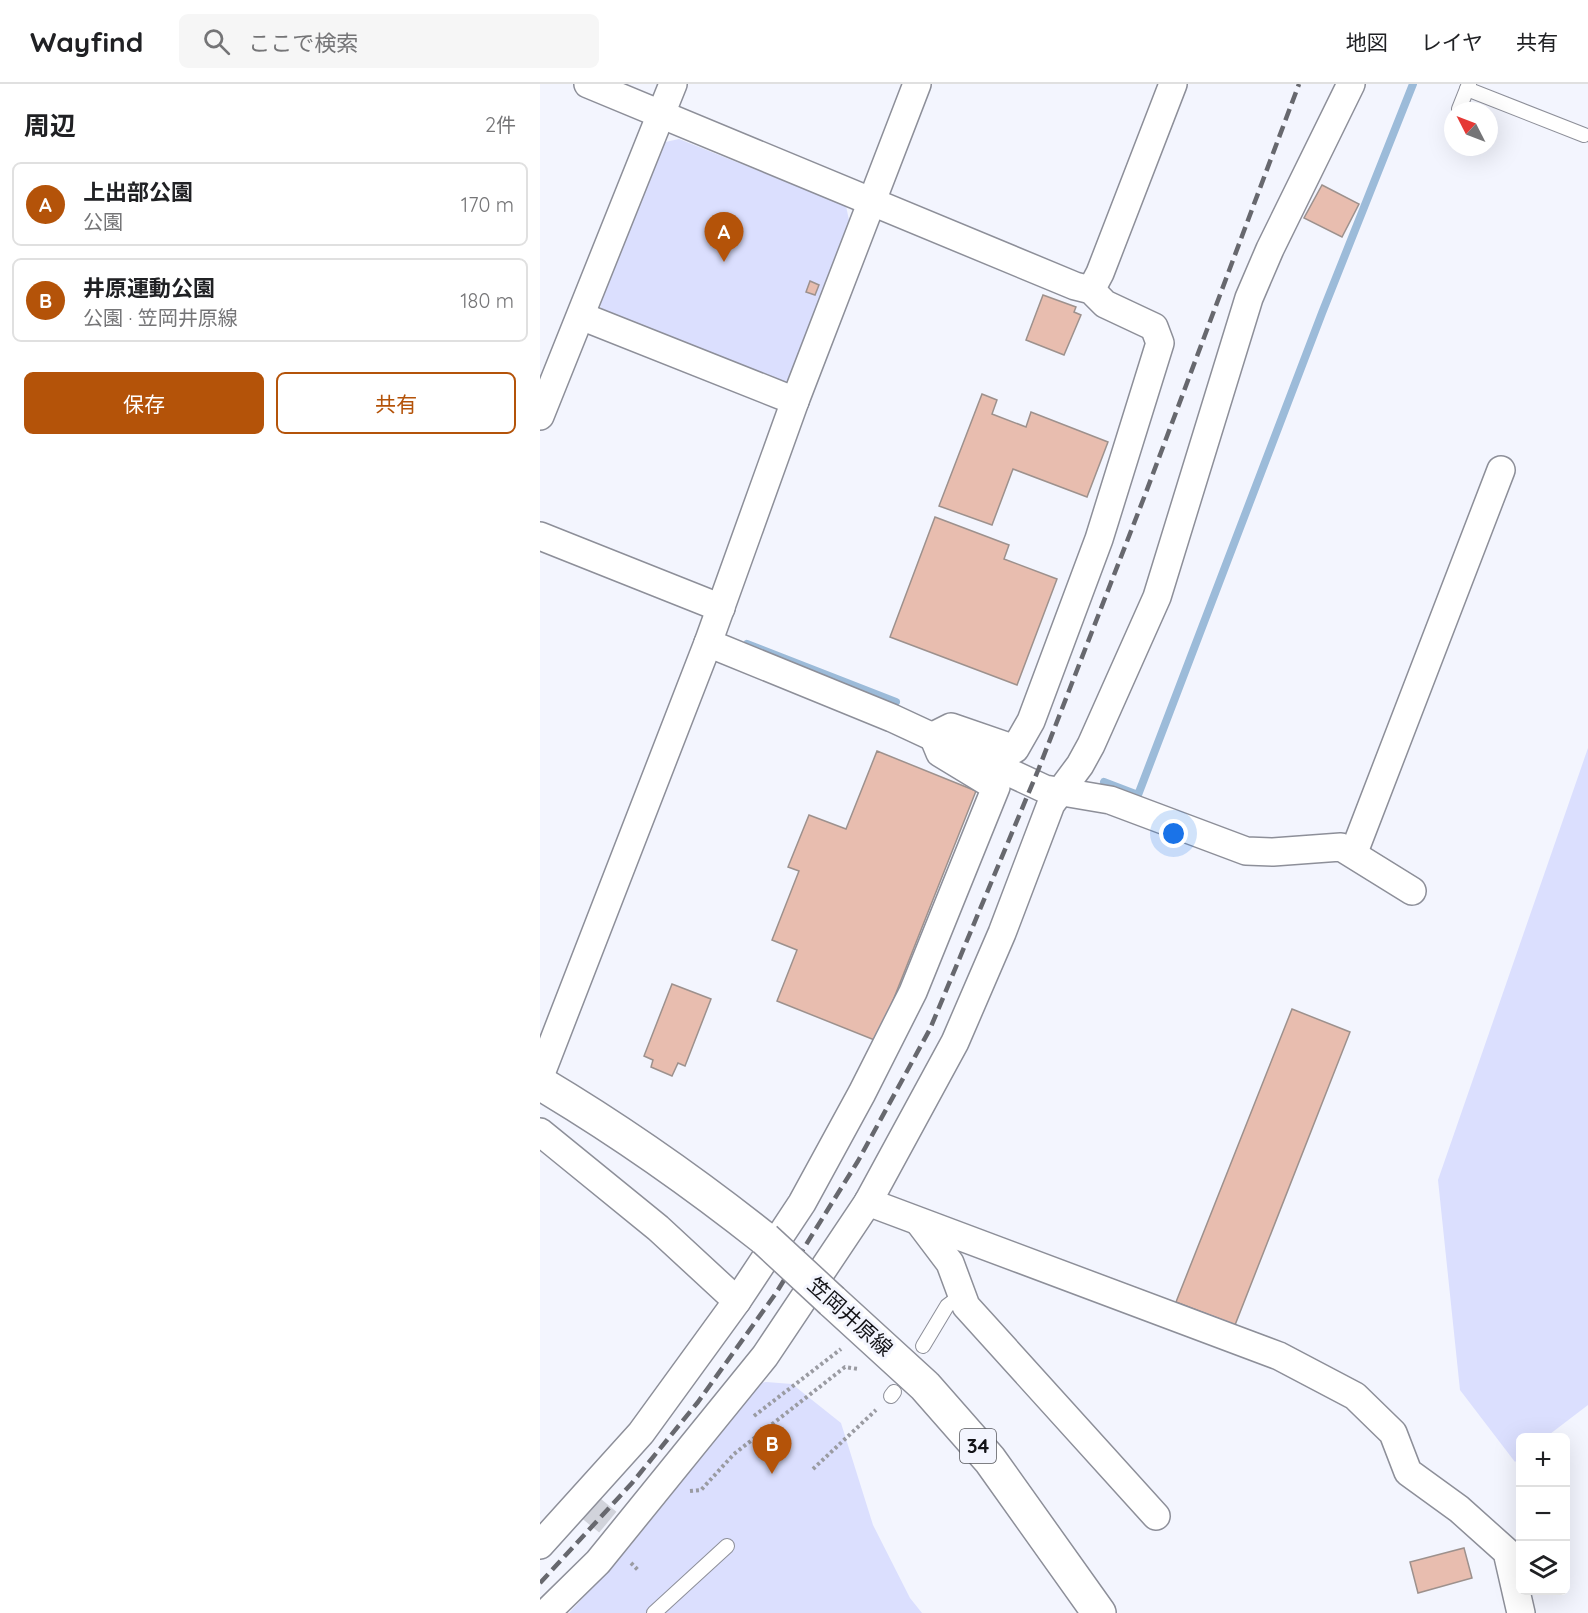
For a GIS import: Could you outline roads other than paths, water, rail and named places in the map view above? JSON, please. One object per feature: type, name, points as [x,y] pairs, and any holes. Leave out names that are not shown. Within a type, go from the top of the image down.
[{"type":"main road","name":"笠岡井原線","points":[[545,1084],[696,1185],[765,1239],[933,1394],[1019,1498],[1099,1613]]},
{"type":"street","points":[[588,84],[1075,286],[1090,290],[1105,304],[1154,327],[1160,343],[1099,539],[1030,721],[1016,749],[951,727],[933,736]]},
{"type":"street","points":[[540,416],[674,84]]},
{"type":"street","points":[[545,1084],[545,1048],[708,644],[795,401],[917,84]]},
{"type":"street","points":[[1090,290],[1100,273],[1173,84]]},
{"type":"street","points":[[546,1613],[621,1541],[765,1356],[868,1203],[955,1042],[1002,933],[1033,845],[1051,804],[1080,765],[1157,597],[1249,298],[1351,84]]},
{"type":"street","points":[[581,316],[795,401]]},
{"type":"street","points":[[1354,852],[1501,470]]},
{"type":"street","points":[[540,536],[721,608]]},
{"type":"street","points":[[708,644],[933,736],[1032,783],[1110,800],[1246,851],[1273,852],[1341,847],[1354,852],[1412,891]]},
{"type":"street","points":[[540,1545],[584,1502],[641,1433],[737,1301],[802,1203],[862,1093],[912,992],[996,787],[940,753],[933,736]]},
{"type":"street","points":[[540,1132],[658,1228],[737,1301]]},
{"type":"street","points":[[868,1203],[1279,1356],[1355,1396],[1393,1433],[1408,1472],[1459,1509],[1507,1552],[1521,1613]]},
{"type":"street","points":[[919,1222],[950,1263],[966,1306],[1156,1516]]},
{"type":"lane","points":[[1461,102],[1468,86],[1584,135]]},
{"type":"lane","points":[[923,1346],[947,1306],[963,1294]]},
{"type":"lane","points":[[654,1613],[727,1546]]},
{"type":"waterway","points":[[1104,782],[1138,795],[1322,313],[1413,84]]},
{"type":"waterway","points":[[747,644],[896,702]]},
{"type":"tunnel","points":[[587,1505],[616,1529]]},
{"type":"railway","points":[[540,1583],[632,1483],[698,1402],[776,1293],[858,1161],[930,1029],[1039,768],[1145,495],[1299,84]]},
{"type":"place","name":"上出部公園","points":[[724,262]]},
{"type":"place","name":"井原運動公園","points":[[772,1474]]}]
